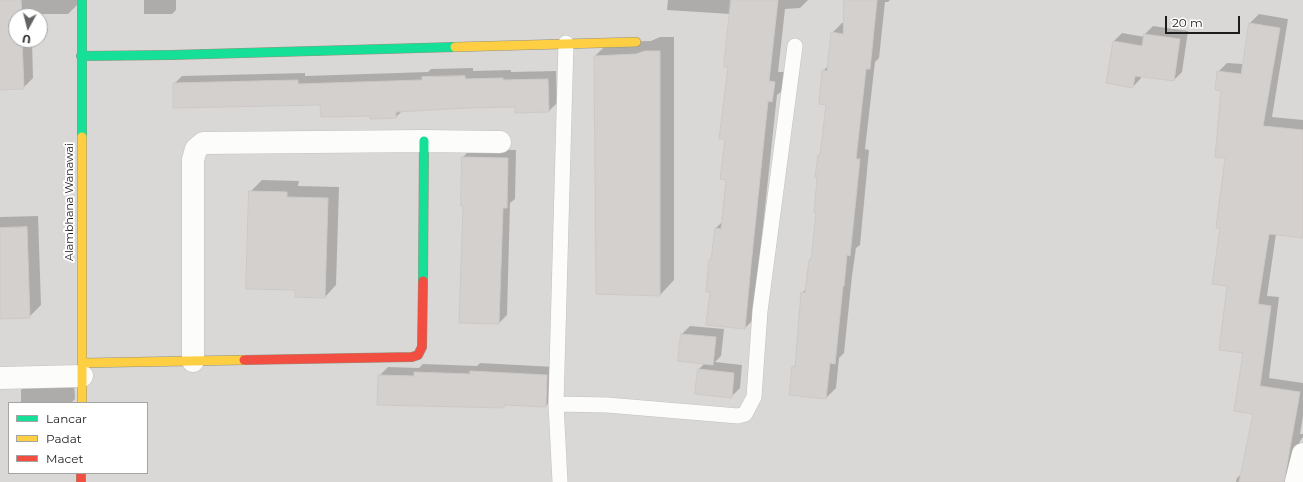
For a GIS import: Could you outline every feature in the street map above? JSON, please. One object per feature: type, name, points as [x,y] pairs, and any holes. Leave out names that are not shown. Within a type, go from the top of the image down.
[{"type":"street","name":"Alambhana Wanawai","points":[[82,0],[82,402]]},
{"type":"street","points":[[82,56],[171,55],[636,42]]},
{"type":"street","points":[[193,361],[193,160],[196,149],[203,143],[424,141],[500,142]]},
{"type":"street","points":[[0,378],[82,369],[193,361],[412,357],[418,355],[422,347],[424,141]]},
{"type":"street","points":[[1296,482],[1303,454]]},
{"type":"lane","points":[[560,482],[556,404],[566,43]]},
{"type":"lane","points":[[556,404],[607,405],[738,416],[745,414],[754,397],[760,311],[796,46]]},
{"type":"shaded area","points":[[0,0],[1303,0],[1303,482],[0,482]]},
{"type":"building","points":[[0,0],[21,0],[22,8],[8,8],[8,48],[22,48],[24,89],[0,90]]},
{"type":"building","points":[[731,0],[778,0],[769,81],[775,82],[772,102],[768,101],[745,329],[706,325],[710,292],[706,292],[709,260],[711,260],[715,228],[721,229],[726,180],[720,179],[725,139],[719,139],[728,67],[724,67]]},
{"type":"building","points":[[844,0],[877,0],[870,69],[866,69],[856,159],[860,159],[850,256],[847,255],[835,364],[830,363],[826,399],[789,395],[792,366],[795,367],[801,292],[805,293],[809,260],[811,260],[816,213],[814,213],[817,178],[815,177],[818,155],[820,155],[826,105],[819,104],[822,70],[827,71],[831,32],[843,34]]},
{"type":"building","points":[[1249,23],[1280,28],[1263,126],[1303,130],[1303,238],[1269,234],[1258,304],[1271,306],[1260,386],[1300,392],[1284,482],[1239,482],[1253,414],[1234,411],[1243,353],[1219,350],[1227,286],[1212,284],[1220,228],[1216,228],[1225,158],[1215,157],[1221,91],[1215,90],[1217,71],[1241,74]]},
{"type":"building","points":[[1144,34],[1180,39],[1174,81],[1135,76],[1133,88],[1106,83],[1113,41],[1142,46]]},
{"type":"building","points":[[645,51],[660,51],[660,296],[596,294],[594,56],[636,54]]},
{"type":"building","points":[[465,76],[465,79],[548,79],[549,112],[515,113],[515,107],[466,108],[396,112],[396,118],[370,119],[370,116],[321,117],[320,105],[173,108],[173,83],[298,80],[298,84],[422,80],[422,77]]},
{"type":"building","points":[[462,157],[508,158],[507,208],[503,208],[499,324],[459,323],[463,206],[461,206]]},
{"type":"building","points":[[249,191],[287,192],[287,197],[328,198],[325,298],[295,297],[295,290],[246,289]]},
{"type":"building","points":[[27,227],[30,318],[0,319],[0,228]]},
{"type":"building","points":[[681,334],[716,337],[713,365],[678,361]]},
{"type":"building","points":[[698,369],[734,373],[732,398],[695,394]]},
{"type":"building","points":[[470,371],[547,375],[546,407],[504,405],[504,408],[377,405],[378,375],[414,376],[414,372],[470,374]]},
{"type":"traffic: fast","points":[[82,0],[82,137]]},
{"type":"traffic: fast","points":[[81,56],[455,47]]},
{"type":"traffic: fast","points":[[423,281],[424,141]]},
{"type":"traffic: slow","points":[[455,47],[636,42]]},
{"type":"traffic: slow","points":[[82,137],[82,402]]},
{"type":"traffic: slow","points":[[82,363],[244,360]]},
{"type":"traffic: jam","points":[[244,360],[412,357],[418,355],[422,347],[423,281]]},
{"type":"traffic: jam","points":[[81,474],[81,482]]}]
